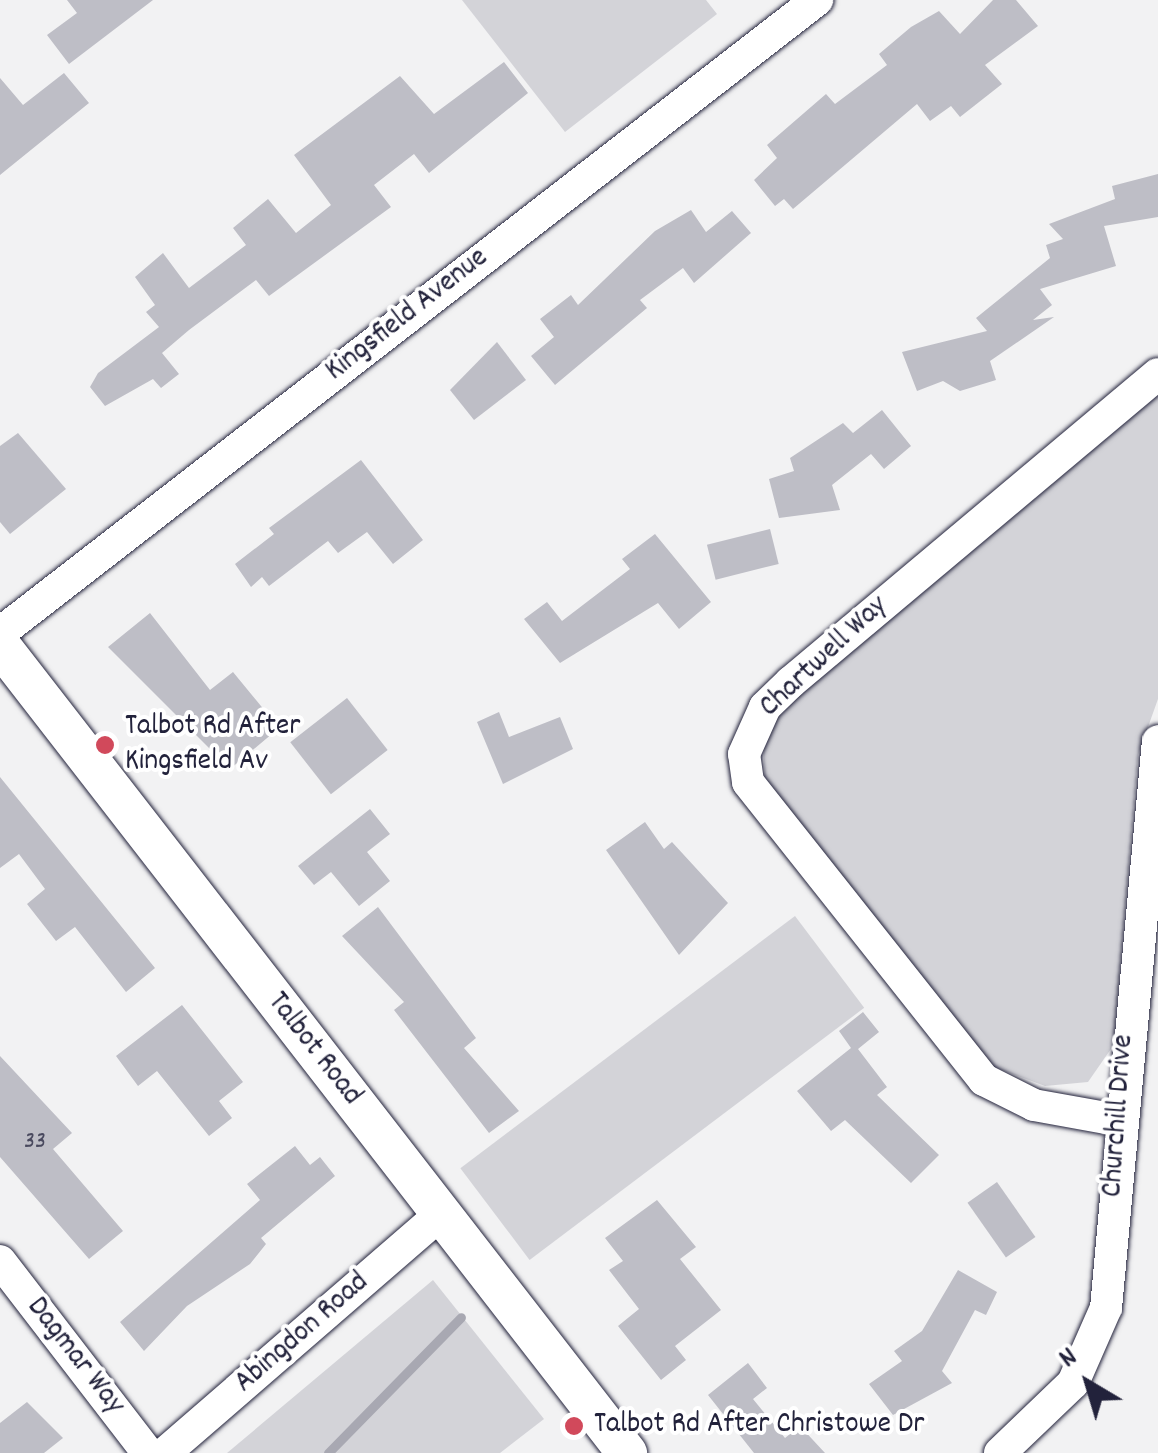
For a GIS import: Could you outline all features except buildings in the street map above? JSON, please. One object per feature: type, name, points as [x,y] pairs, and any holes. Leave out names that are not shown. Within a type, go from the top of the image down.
[{"type":"main road","name":"Talbot Road","points":[[0,645],[626,1453]]},
{"type":"street","name":"Kingsfield Avenue","points":[[0,632],[817,0]]},
{"type":"street","name":"Chartwell Way","points":[[1117,1120],[1034,1105],[984,1080],[748,782],[744,754],[764,707],[791,682],[1158,374]]},
{"type":"street","name":"Churchill Drive","points":[[1000,1453],[1054,1408],[1099,1332],[1110,1286],[1117,1120],[1158,741]]},
{"type":"street","name":"Abingdon Road","points":[[165,1453],[440,1214]]},
{"type":"street","name":"Dagmar Way","points":[[0,1261],[148,1453]]},
{"type":"shaded area","points":[[462,0],[706,0],[717,14],[565,132]]},
{"type":"shaded area","points":[[1158,385],[1158,699],[1138,755],[1113,1046],[1088,1082],[1045,1086],[988,1065],[775,795],[765,777],[763,742],[782,710]]},
{"type":"shaded area","points":[[795,916],[864,1008],[530,1260],[460,1168]]},
{"type":"shaded area","points":[[433,1280],[544,1419],[500,1453],[227,1453]]},
{"type":"waterway","points":[[328,1453],[461,1317]]},
{"type":"place","name":"Talbot Rd After Kingsfield Av","points":[[105,745]]},
{"type":"place","name":"Talbot Rd After Christowe Dr","points":[[574,1426]]}]
